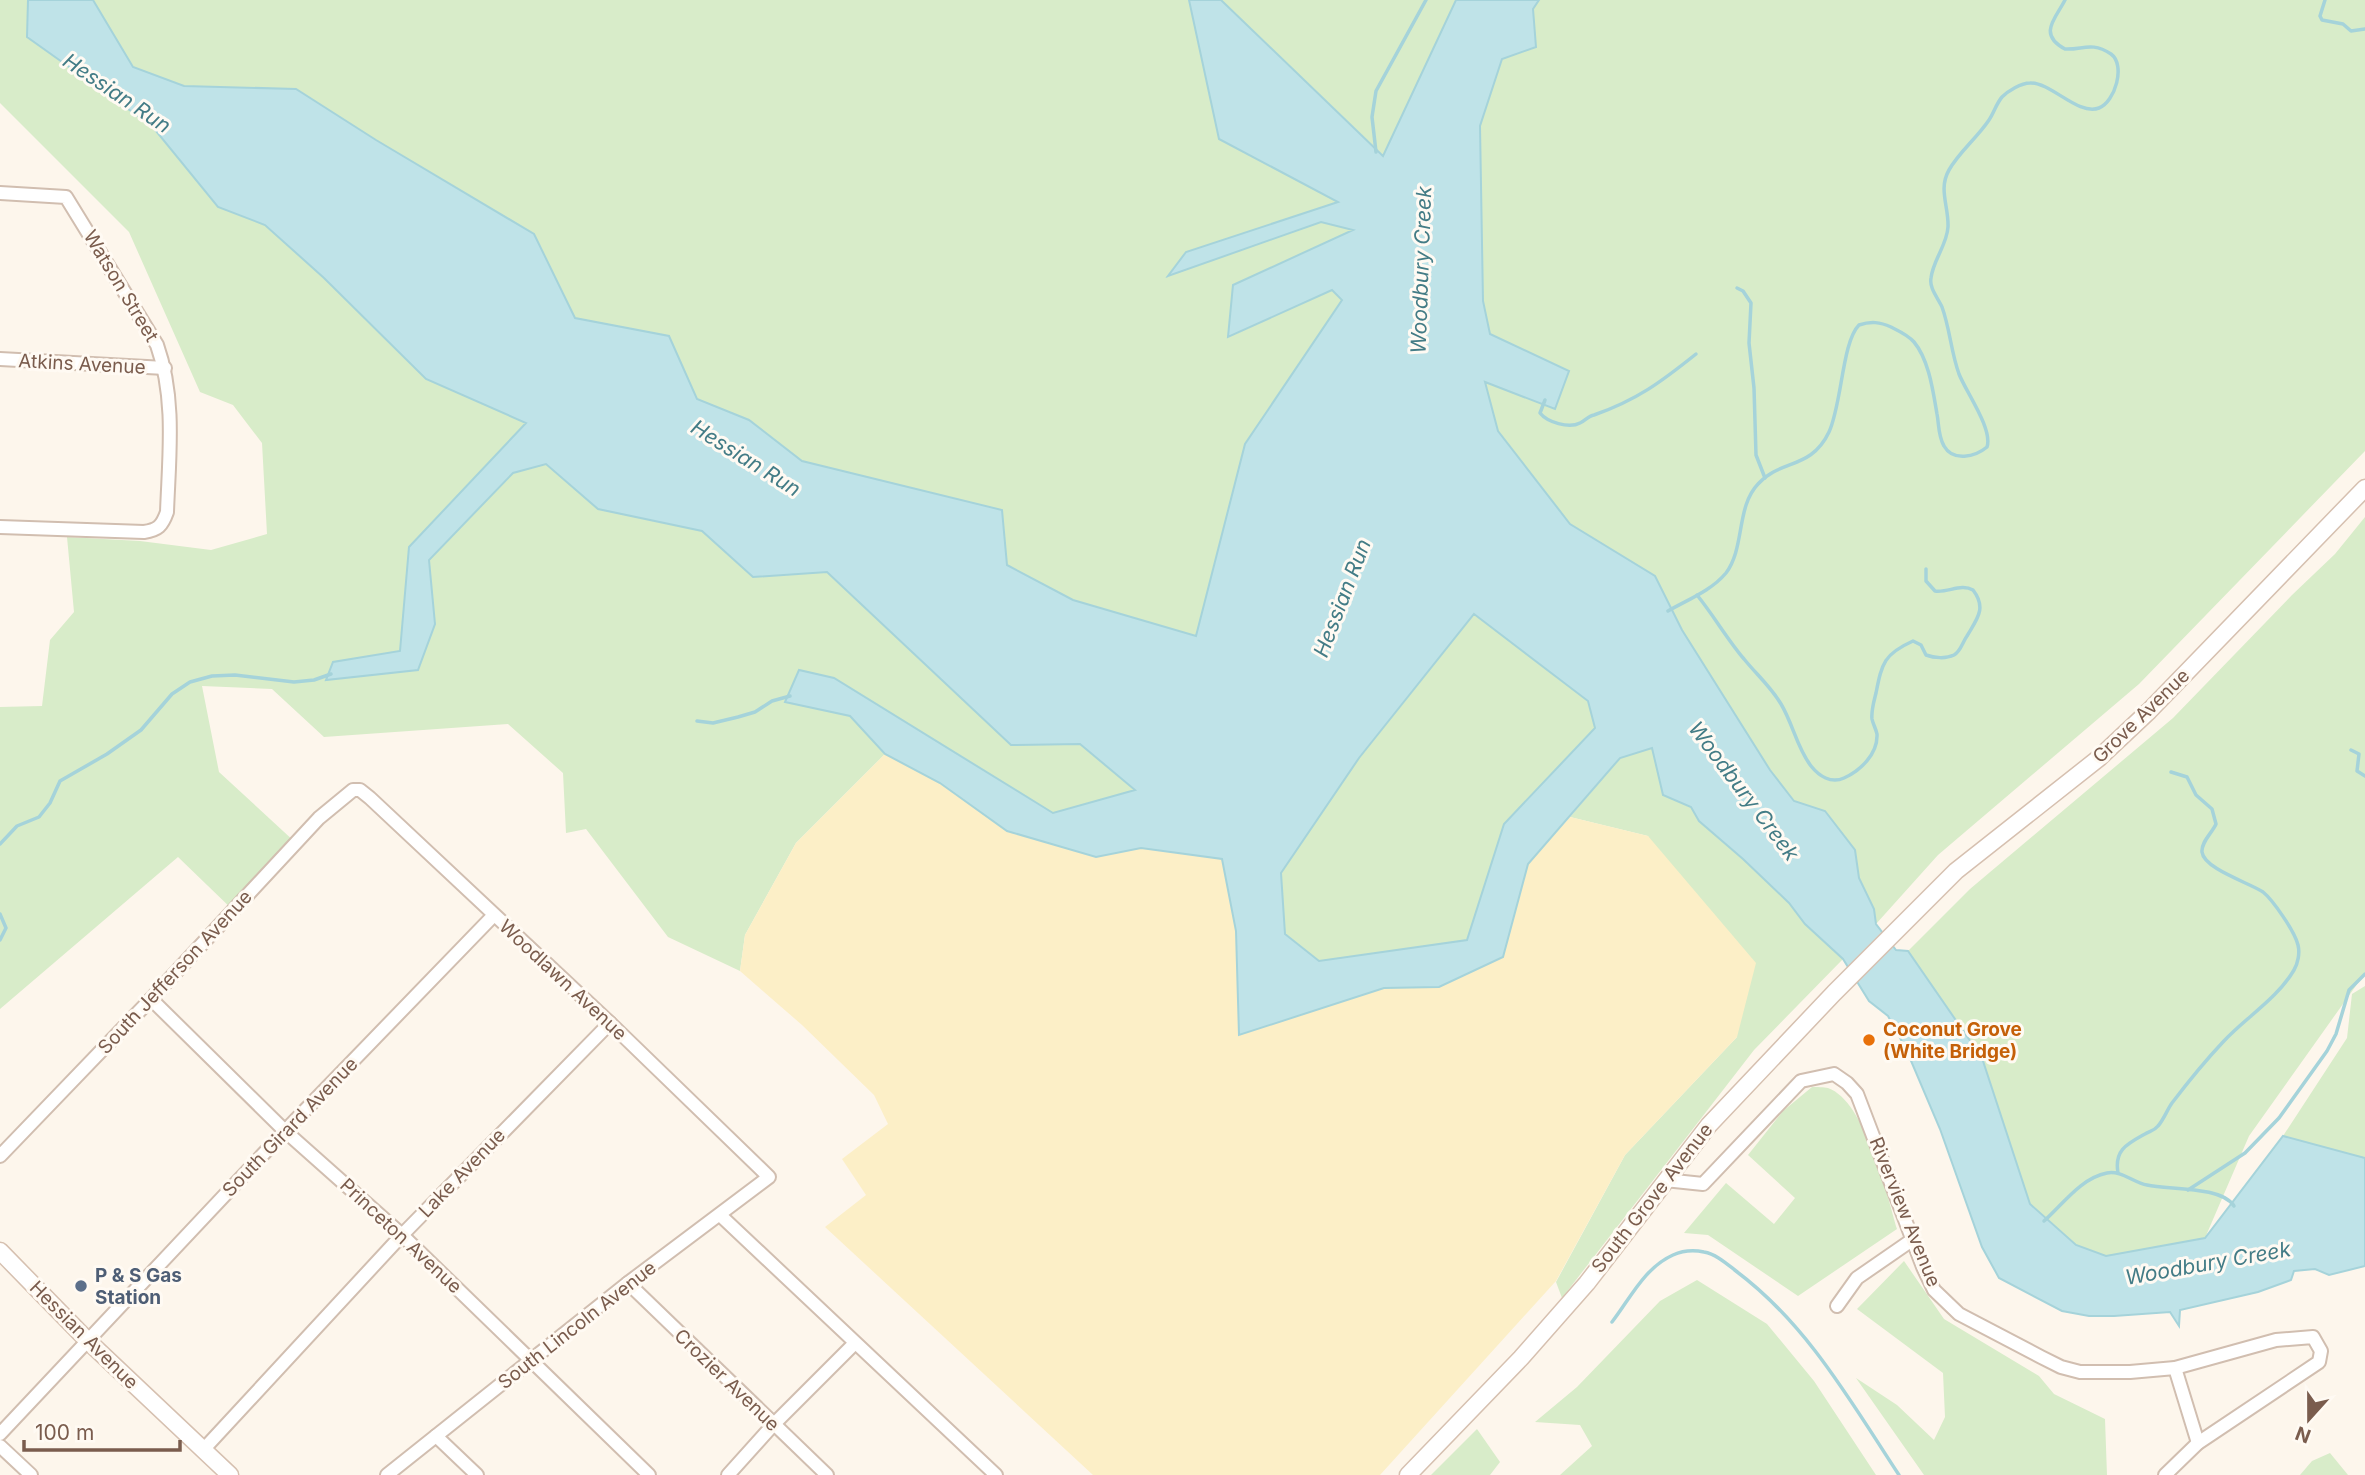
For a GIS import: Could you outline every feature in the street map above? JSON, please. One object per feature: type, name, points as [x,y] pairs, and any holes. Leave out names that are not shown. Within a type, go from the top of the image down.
[{"type":"main road","name":"Grove Avenue","points":[[1901,926],[1956,871],[2099,758],[2149,711],[2365,488]]},
{"type":"main road","name":"South Grove Avenue","points":[[1408,1475],[1521,1358],[1587,1283],[1709,1125],[1901,926]]},
{"type":"main road","name":"Hessian Avenue","points":[[0,1251],[88,1341],[230,1475]]},
{"type":"street","name":"Watson Street","points":[[0,193],[66,197],[148,329],[165,368],[170,407],[167,512],[162,525],[156,530],[144,532],[0,527]]},
{"type":"street","name":"Atkins Avenue","points":[[0,359],[165,368]]},
{"type":"street","name":"Woodlawn Avenue","points":[[353,790],[360,790],[370,798],[610,1023],[769,1177]]},
{"type":"street","name":"South Jefferson Avenue","points":[[0,1156],[319,818],[353,790]]},
{"type":"street","name":"South Girard Avenue","points":[[0,1434],[285,1131],[494,915]]},
{"type":"street","name":"Princeton Avenue","points":[[151,999],[285,1131],[402,1235],[649,1475]]},
{"type":"street","name":"Lake Avenue","points":[[203,1450],[402,1235],[610,1023]]},
{"type":"street","name":"Riverview Avenue","points":[[1665,1180],[1703,1184],[1801,1081],[1834,1074],[1857,1094],[1912,1240],[1934,1290],[1959,1314],[2041,1357],[2080,1372],[2122,1373],[2175,1368],[2276,1340],[2313,1337],[2321,1351],[2319,1362],[2198,1443],[2165,1475]]},
{"type":"street","name":"South Lincoln Avenue","points":[[387,1475],[628,1283],[769,1177]]},
{"type":"street","points":[[720,1215],[996,1475]]},
{"type":"street","points":[[1837,1306],[1857,1278],[1912,1240]]},
{"type":"street","name":"Crozier Avenue","points":[[628,1283],[827,1475]]},
{"type":"street","points":[[728,1475],[773,1425],[854,1344]]},
{"type":"street","points":[[2175,1368],[2198,1443]]},
{"type":"street","points":[[436,1436],[477,1475]]},
{"type":"street","points":[[0,1446],[31,1475]]},
{"type":"green space","points":[[0,0],[28,0],[27,37],[152,126],[218,207],[265,225],[324,278],[426,379],[526,423],[409,547],[400,652],[333,662],[326,680],[418,670],[435,624],[429,560],[513,473],[546,464],[598,509],[702,531],[753,577],[827,572],[1011,744],[1080,744],[1136,790],[1053,813],[834,678],[799,670],[786,702],[850,716],[885,754],[796,843],[745,935],[740,971],[668,937],[586,829],[566,833],[563,773],[508,724],[324,737],[272,689],[202,686],[219,772],[296,843],[236,913],[178,857],[0,1009],[0,707],[42,706],[50,640],[74,612],[67,537],[140,541],[211,550],[267,534],[262,443],[233,405],[200,392],[129,232],[0,103]]},
{"type":"green space","points":[[93,0],[1189,0],[1219,139],[1338,202],[1186,252],[1169,275],[1321,222],[1354,230],[1233,285],[1229,337],[1332,290],[1342,300],[1245,444],[1197,636],[1073,600],[1007,565],[1002,510],[801,461],[749,420],[697,399],[669,336],[575,318],[534,234],[296,89],[184,86],[132,67]]},
{"type":"green space","points":[[1221,0],[1456,0],[1384,156]]},
{"type":"green space","points":[[1539,0],[2365,0],[2365,451],[2139,684],[1938,855],[1876,924],[1874,909],[1859,878],[1855,850],[1825,811],[1794,801],[1770,770],[1682,630],[1655,576],[1570,524],[1498,431],[1485,381],[1490,334],[1483,301],[1480,126],[1502,58],[1536,47],[1533,9]]},
{"type":"green space","points":[[2365,517],[2365,973],[2249,1136],[2205,1238],[2106,1256],[2076,1245],[2030,1204],[1982,1058],[1908,951],[1970,889],[2173,718],[2335,554]]},
{"type":"green space","points":[[1475,613],[1588,701],[1595,728],[1504,824],[1467,940],[1319,961],[1285,934],[1281,873],[1359,758]]},
{"type":"green space","points":[[1652,748],[1663,795],[1691,807],[1699,821],[1789,903],[1805,924],[1843,959],[1754,1050],[1562,1298],[1556,1282],[1625,1155],[1737,1037],[1648,836],[1570,817],[1620,758]]},
{"type":"green space","points":[[2365,986],[2365,1158],[2283,1136],[2347,1038],[2352,994]]},
{"type":"green space","points":[[1812,1087],[1828,1088],[1841,1096],[1853,1111],[1873,1150],[1897,1229],[1798,1296],[1708,1235],[1684,1233],[1726,1183],[1774,1224],[1795,1198],[1748,1155],[1783,1111]]},
{"type":"green space","points":[[1904,1261],[1944,1319],[2039,1376],[2054,1394],[2105,1419],[2107,1475],[1924,1475],[1856,1378],[1897,1405],[1934,1440],[1945,1417],[1943,1373],[1857,1309]]},
{"type":"green space","points":[[1697,1280],[1767,1324],[1814,1381],[1876,1475],[1560,1475],[1592,1446],[1580,1425],[1535,1422],[1577,1387],[1660,1301]]},
{"type":"green space","points":[[1477,1429],[1500,1462],[1490,1475],[1431,1475]]},
{"type":"green space","points":[[2330,1453],[2348,1475],[2300,1475],[2312,1461]]},
{"type":"sand","points":[[885,754],[939,783],[1007,831],[1096,857],[1141,848],[1222,859],[1236,931],[1239,1035],[1384,988],[1439,987],[1503,957],[1528,864],[1570,817],[1648,836],[1756,963],[1737,1037],[1625,1155],[1556,1281],[1380,1475],[1093,1475],[825,1227],[866,1195],[842,1159],[888,1124],[874,1095],[802,1025],[740,971],[745,935],[796,843]]},
{"type":"water","points":[[28,0],[93,0],[133,67],[184,86],[296,89],[534,234],[575,318],[669,336],[697,399],[749,420],[802,461],[1002,510],[1007,565],[1073,600],[1196,636],[1245,444],[1342,300],[1332,290],[1228,337],[1233,285],[1353,230],[1321,222],[1168,276],[1186,252],[1338,202],[1219,139],[1189,0],[1221,0],[1383,156],[1456,0],[1539,0],[1533,9],[1536,47],[1502,59],[1480,126],[1483,301],[1490,334],[1569,371],[1555,409],[1485,382],[1498,431],[1570,524],[1655,576],[1682,630],[1770,770],[1794,801],[1825,811],[1855,850],[1859,878],[1874,909],[1876,924],[1896,950],[1908,951],[1982,1058],[2030,1204],[2076,1245],[2106,1256],[2205,1238],[2283,1136],[2365,1158],[2365,1266],[2329,1275],[2315,1269],[2294,1271],[2291,1280],[2258,1292],[2180,1310],[2179,1326],[2170,1312],[2089,1316],[2062,1311],[1999,1278],[1982,1247],[1940,1129],[1906,1049],[1888,1016],[1869,1001],[1843,959],[1805,924],[1789,903],[1699,821],[1691,807],[1663,795],[1652,748],[1620,758],[1528,864],[1503,957],[1439,987],[1384,988],[1239,1035],[1236,931],[1222,859],[1141,848],[1096,857],[1007,831],[940,783],[885,754],[850,716],[785,702],[799,670],[834,678],[1053,813],[1135,790],[1080,744],[1011,745],[827,572],[753,577],[702,531],[598,509],[546,464],[513,473],[429,560],[435,624],[418,670],[326,680],[333,662],[400,651],[409,547],[526,423],[426,379],[324,278],[265,225],[218,207],[152,126],[27,37]],"holes":[[[1474,614],[1588,701],[1595,728],[1504,824],[1467,940],[1319,961],[1285,934],[1281,873],[1359,758]]]},
{"type":"waterway","points":[[1376,152],[1372,117],[1376,91],[1426,0]]},
{"type":"waterway","points":[[1668,611],[1706,590],[1726,573],[1736,552],[1746,504],[1758,484],[1776,471],[1804,459],[1822,444],[1829,432],[1837,406],[1849,345],[1859,325],[1871,323],[1891,327],[1909,337],[1919,349],[1927,367],[1941,438],[1948,451],[1964,456],[1987,447],[1986,431],[1959,374],[1945,315],[1931,285],[1932,271],[1948,227],[1944,184],[1953,163],[1984,127],[2002,97],[2015,88],[2026,83],[2038,84],[2073,103],[2091,109],[2099,108],[2110,99],[2118,74],[2118,66],[2111,54],[2092,47],[2065,49],[2052,38],[2051,26],[2065,0]]},
{"type":"waterway","points":[[2325,0],[2320,16],[2322,20],[2343,24],[2351,31],[2365,29]]},
{"type":"waterway","points":[[1737,288],[1743,291],[1751,303],[1749,343],[1754,388],[1756,455],[1765,478]]},
{"type":"waterway","points":[[1545,400],[1540,413],[1543,416],[1559,424],[1575,425],[1660,382],[1696,354]]},
{"type":"waterway","points":[[1697,595],[1777,698],[1811,766],[1826,778],[1839,780],[1862,766],[1875,748],[1877,734],[1872,709],[1880,674],[1890,655],[1913,641],[1921,645],[1926,655],[1940,658],[1954,655],[1977,619],[1980,608],[1973,590],[1964,587],[1935,591],[1926,581],[1926,569]]},
{"type":"waterway","points":[[0,844],[17,826],[39,817],[50,803],[60,781],[107,754],[141,730],[172,694],[190,682],[212,676],[235,675],[294,682],[314,680],[331,674]]},
{"type":"waterway","points":[[697,721],[713,723],[738,717],[755,712],[772,701],[790,696]]},
{"type":"waterway","points":[[2351,750],[2359,754],[2357,771],[2365,776]]},
{"type":"waterway","points":[[2118,1173],[2118,1159],[2123,1149],[2156,1128],[2190,1079],[2232,1033],[2287,980],[2295,967],[2299,951],[2293,932],[2263,892],[2219,870],[2205,858],[2203,845],[2216,824],[2212,809],[2196,795],[2187,777],[2171,772]]},
{"type":"waterway","points":[[0,914],[6,928],[0,940]]},
{"type":"waterway","points":[[2188,1190],[2245,1153],[2279,1118],[2327,1051],[2336,1034],[2349,990],[2365,974]]},
{"type":"waterway","points":[[2044,1221],[2073,1192],[2089,1180],[2107,1173],[2122,1175],[2147,1185],[2207,1192],[2218,1195],[2234,1206]]},
{"type":"waterway","points":[[1612,1322],[1638,1285],[1663,1261],[1688,1251],[1704,1252],[1717,1257],[1761,1292],[1806,1340],[1845,1392],[1899,1475]]},
{"type":"place","name":"Coconut Grove (White Bridge)","points":[[1869,1040]]},
{"type":"place","name":"P & S Gas Station","points":[[81,1286]]},
{"type":"water label","name":"Hessian Run","points":[[117,93]]},
{"type":"water label","name":"Woodbury Creek","points":[[1421,270]]},
{"type":"water label","name":"Hessian Run","points":[[746,458]]},
{"type":"water label","name":"Hessian Run","points":[[1342,598]]},
{"type":"water label","name":"Woodbury Creek","points":[[1744,791]]},
{"type":"water label","name":"Woodbury Creek","points":[[2208,1263]]}]
